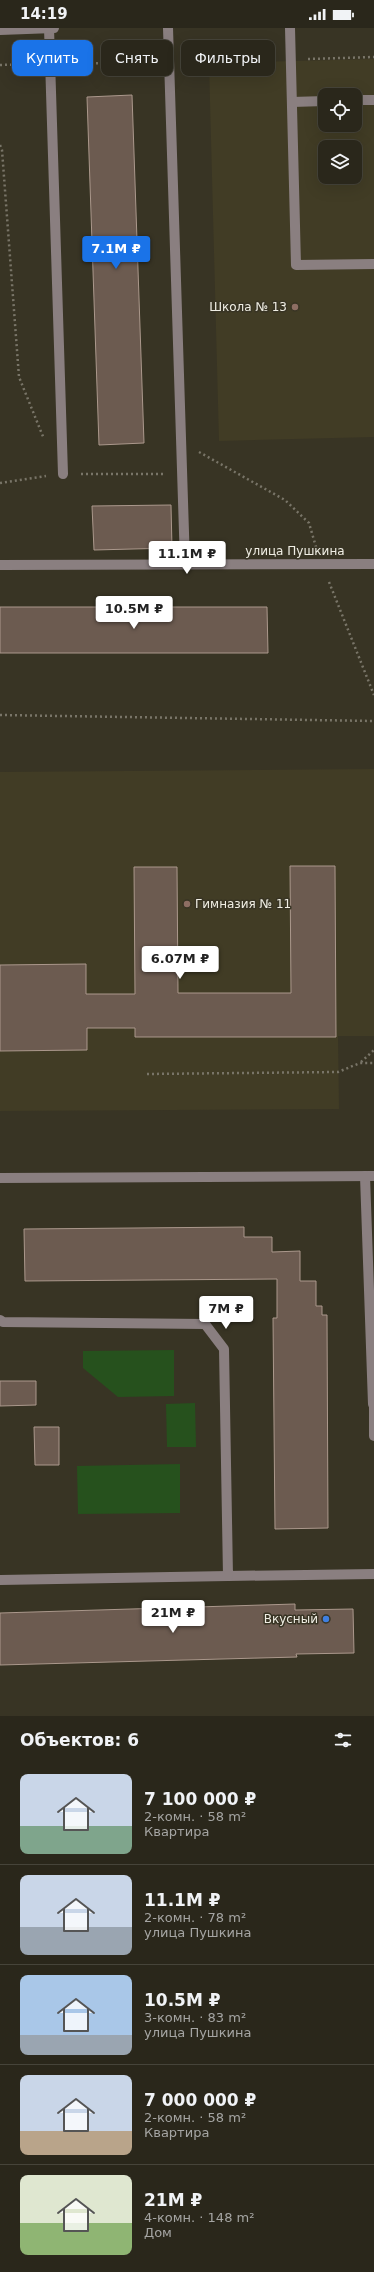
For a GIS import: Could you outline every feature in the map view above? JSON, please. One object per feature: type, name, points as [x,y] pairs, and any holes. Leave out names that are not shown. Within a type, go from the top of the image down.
[{"type":"street","points":[[49,28],[63,474]]},
{"type":"street","points":[[0,30],[54,28]]},
{"type":"street","points":[[168,28],[185,564]]},
{"type":"street","points":[[290,28],[296,265],[374,264]]},
{"type":"street","points":[[362,100],[374,100]]},
{"type":"street","points":[[292,102],[318,101]]},
{"type":"street","name":"улица Пушкина","points":[[0,565],[374,564]]},
{"type":"street","points":[[0,1178],[370,1176],[374,1436]]},
{"type":"street","points":[[0,1320],[3,1322],[205,1324],[224,1349],[228,1576]]},
{"type":"street","points":[[0,1580],[374,1574]]},
{"type":"path","points":[[0,145],[2,150],[19,377],[47,444]]},
{"type":"path","points":[[181,442],[285,500],[308,523],[322,564],[374,695]]},
{"type":"path","points":[[0,483],[63,474],[163,474],[166,468]]},
{"type":"path","points":[[0,715],[374,721]]},
{"type":"path","points":[[147,1074],[338,1072],[360,1062],[374,1050]]},
{"type":"path","points":[[360,1062],[374,1063]]},
{"type":"shaded area","name":"Школа № 13","points":[[374,59],[374,437],[219,441],[209,76],[275,76],[275,61]]},
{"type":"shaded area","name":"Гимназия № 11","points":[[374,769],[374,1036],[338,1036],[339,1109],[0,1111],[0,772]]},
{"type":"green space","points":[[174,1350],[174,1396],[118,1397],[83,1368],[83,1351]]},
{"type":"green space","points":[[195,1403],[196,1447],[167,1447],[166,1404]]},
{"type":"green space","points":[[180,1464],[180,1513],[78,1514],[77,1466]]},
{"type":"building","points":[[132,95],[144,443],[99,445],[87,97]]},
{"type":"building","points":[[171,505],[172,548],[94,550],[92,506]]},
{"type":"building","points":[[0,607],[267,607],[268,653],[0,653]]},
{"type":"building","points":[[290,866],[335,866],[336,1037],[135,1037],[135,1028],[87,1028],[87,1050],[0,1051],[0,965],[86,964],[86,994],[135,994],[134,867],[177,867],[178,993],[291,993]]},
{"type":"building","points":[[244,1227],[244,1237],[272,1237],[272,1252],[300,1251],[300,1281],[316,1281],[316,1306],[322,1306],[322,1315],[327,1315],[328,1528],[275,1529],[273,1318],[277,1318],[277,1279],[25,1281],[24,1229]]},
{"type":"building","points":[[0,1381],[36,1381],[36,1405],[0,1406]]},
{"type":"building","points":[[34,1427],[59,1427],[59,1465],[35,1465]]},
{"type":"building","points":[[295,1604],[295,1610],[353,1609],[354,1653],[296,1654],[297,1657],[0,1665],[0,1613]]},
{"type":"place","name":"Школа № 13","points":[[295,307]]},
{"type":"place","name":"Гимназия № 11","points":[[187,904]]},
{"type":"place","name":"Вкусный","points":[[326,1619]]}]
